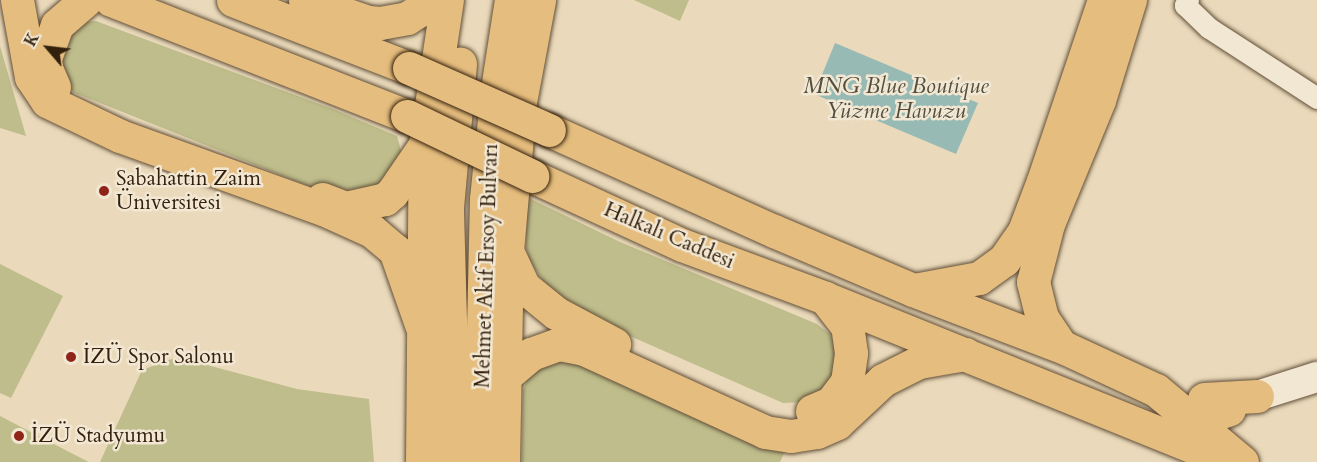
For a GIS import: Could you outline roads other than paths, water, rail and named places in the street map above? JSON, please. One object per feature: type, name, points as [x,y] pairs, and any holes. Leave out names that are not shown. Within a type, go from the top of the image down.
[{"type":"main road","points":[[17,0],[31,77],[47,101],[120,136],[323,210],[372,231],[395,250],[423,330]]},
{"type":"main road","points":[[86,0],[57,25],[45,58],[46,68],[58,91],[102,116],[345,208],[385,199],[425,145]]},
{"type":"main road","name":"Halkalı Caddesi","points":[[111,0],[407,116],[682,245],[825,298],[1234,458]]},
{"type":"main road","points":[[233,0],[408,68],[913,290],[1061,346],[1155,390],[1195,421],[1234,458]]},
{"type":"main road","points":[[304,0],[368,22],[380,23],[407,18],[418,11],[426,0]]},
{"type":"main road","points":[[422,462],[425,145],[447,0]]},
{"type":"main road","name":"Mehmet Akif Ersoy Bulvarı","points":[[454,462],[447,207],[463,28],[470,0]]},
{"type":"main road","name":"Mehmet Akif Ersoy Bulvarı","points":[[485,462],[481,417],[486,199],[498,78],[511,0]]},
{"type":"main road","points":[[503,462],[507,251],[520,102],[539,0]]},
{"type":"main road","points":[[913,290],[979,278],[1004,260],[1024,231],[1044,181],[1104,0]]},
{"type":"main road","points":[[1061,346],[1042,318],[1033,282],[1048,224],[1099,100],[1130,0]]},
{"type":"main road","points":[[507,251],[524,287],[556,314],[590,334],[773,414],[803,415],[831,403],[847,382],[851,353],[847,326],[825,298]]},
{"type":"main road","points":[[506,375],[531,354],[558,345],[584,349],[765,432],[791,436],[817,432],[837,423],[883,380],[919,362],[967,354]]},
{"type":"main road","points":[[1155,390],[1243,403]]},
{"type":"main road","points":[[1117,414],[1195,421],[1243,403]]},
{"type":"main road","points":[[1234,458],[1220,430],[1243,403]]},
{"type":"street","points":[[1188,0],[1185,4],[1209,28],[1317,99]]},
{"type":"street","points":[[1243,403],[1317,377]]},
{"type":"water","name":"MNG Blue Boutique Yüzme Havuzu","points":[[835,43],[978,103],[956,154],[814,94]]},
{"type":"place","name":"Sabahattin Zaim Üniversitesi","points":[[104,191]]},
{"type":"place","name":"İZÜ Spor Salonu","points":[[71,357]]},
{"type":"place","name":"İZÜ Stadyumu","points":[[19,436]]}]
